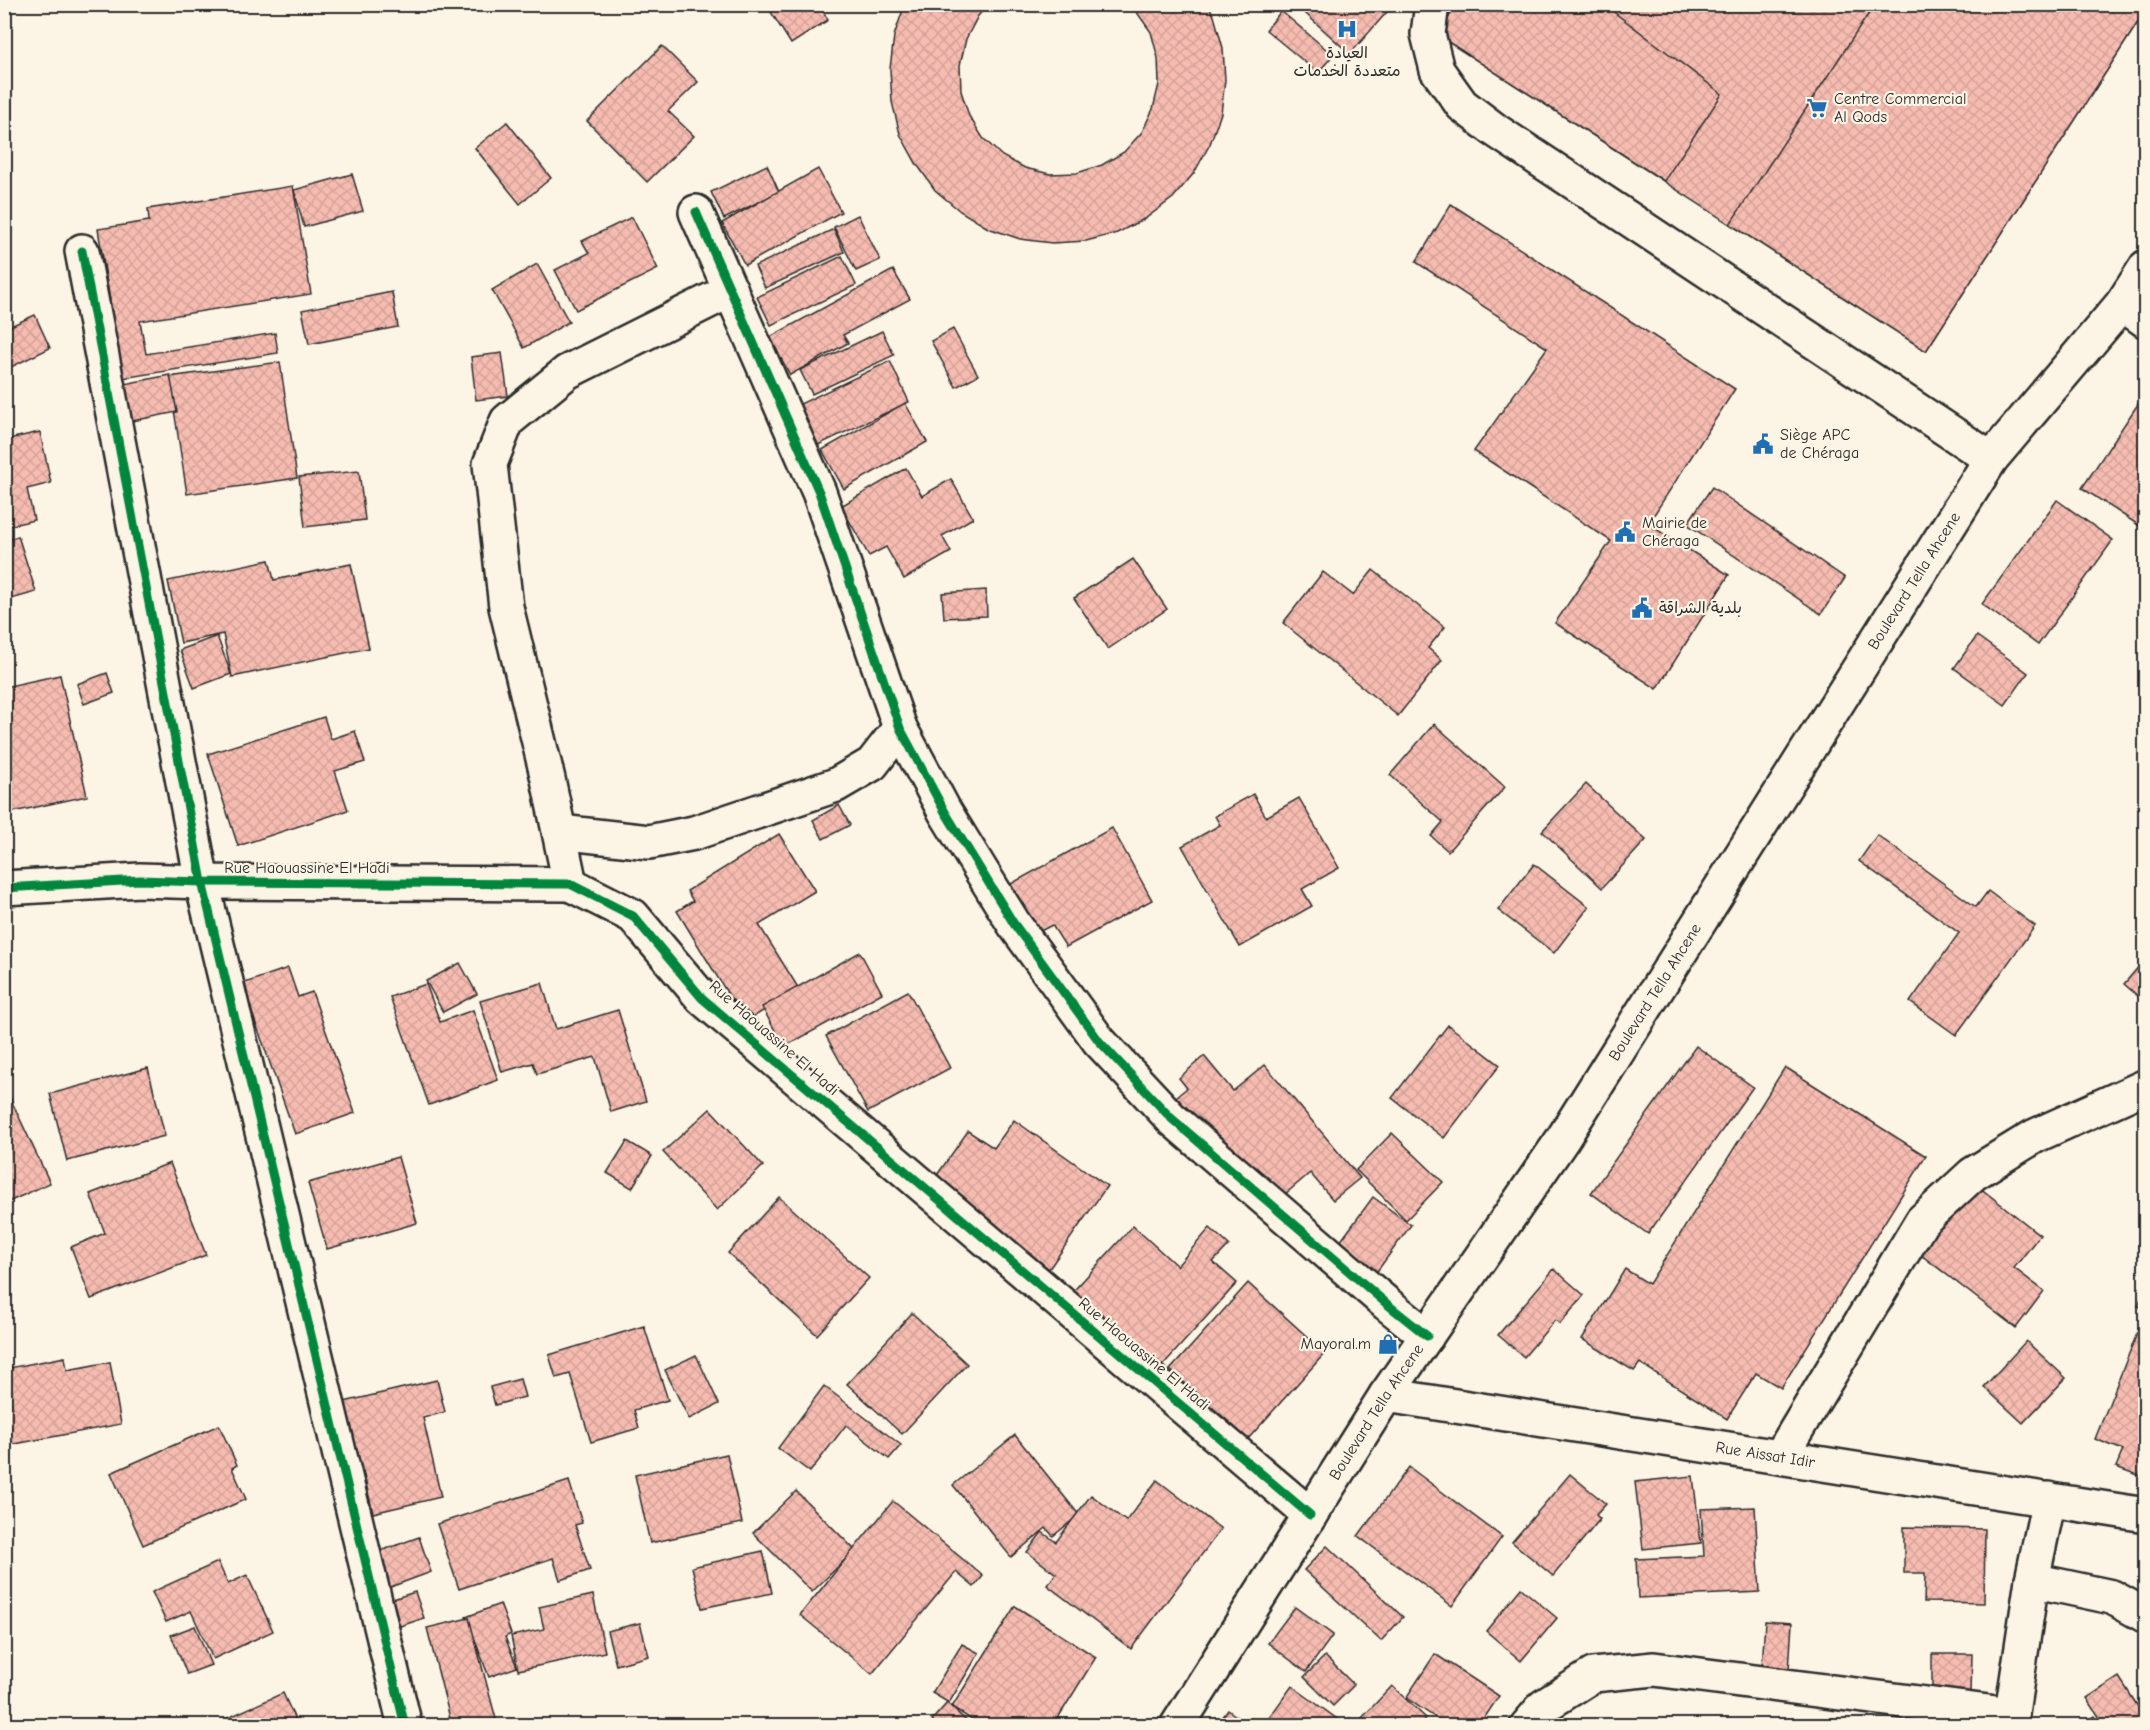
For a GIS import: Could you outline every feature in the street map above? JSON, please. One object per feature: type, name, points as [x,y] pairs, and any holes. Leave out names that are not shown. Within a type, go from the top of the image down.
[{"type":"street","points":[[1432,4],[1428,34],[1437,70],[1462,105],[1495,130],[1991,459]]},
{"type":"street","points":[[696,212],[819,492],[900,728],[945,812],[1014,924],[1099,1041],[1171,1118],[1427,1336]]},
{"type":"street","points":[[82,251],[202,882],[405,1725]]},
{"type":"street","name":"Boulevard Tella Ahcene","points":[[1177,1725],[1386,1395],[1562,1140],[1991,459],[2134,313],[2145,267]]},
{"type":"street","points":[[570,884],[560,832],[506,607],[490,464],[507,421],[567,372],[731,290]]},
{"type":"street","points":[[560,832],[649,842],[694,833],[836,784],[872,764],[900,728]]},
{"type":"street","name":"Rue Haouassine El Hadi","points":[[4,888],[140,880],[570,884],[633,916],[702,998],[1310,1515]]},
{"type":"street","points":[[1780,1457],[1922,1221],[1973,1174],[2035,1136],[2145,1086]]},
{"type":"street","name":"Rue Aissat Idir","points":[[1386,1395],[2145,1515]]},
{"type":"street","points":[[1527,1725],[1544,1706],[1593,1675],[1654,1669],[2011,1720],[2032,1580],[2049,1499]]},
{"type":"street","points":[[2032,1580],[2112,1597],[2145,1616]]},
{"type":"building","points":[[766,4],[819,4],[828,20],[791,44]]},
{"type":"building","points":[[905,4],[988,4],[978,16],[966,39],[960,65],[961,91],[969,116],[983,138],[1002,156],[1025,168],[1050,174],[1077,173],[1102,165],[1124,152],[1142,132],[1153,109],[1159,84],[1158,58],[1151,32],[1131,4],[1208,4],[1214,16],[1223,48],[1225,80],[1221,113],[1210,144],[1194,173],[1173,198],[1146,218],[1117,233],[1086,241],[1052,243],[1020,239],[988,228],[960,211],[935,190],[916,163],[900,134],[892,102],[890,69],[894,36]]},
{"type":"building","name":"العيادة متعددة الخدمات","points":[[1295,4],[1394,4],[1350,54]]},
{"type":"building","name":"Centre Commercial Al Qods","points":[[1456,4],[2146,4],[2146,10],[1926,351],[1439,36]]},
{"type":"building","points":[[1456,4],[1603,4],[1722,94],[1664,181],[1439,36]]},
{"type":"building","points":[[1875,4],[2146,4],[2146,10],[1926,351],[1730,224]]},
{"type":"building","points":[[1281,11],[1333,55],[1318,73],[1266,30]]},
{"type":"building","points":[[662,46],[698,82],[668,111],[694,136],[647,182],[587,121]]},
{"type":"building","points":[[507,122],[551,178],[520,204],[475,148]]},
{"type":"building","points":[[767,165],[779,192],[724,219],[711,192]]},
{"type":"building","points":[[818,169],[841,212],[745,265],[722,223]]},
{"type":"building","points":[[352,174],[363,211],[304,227],[294,190]]},
{"type":"building","points":[[293,186],[311,294],[140,321],[146,354],[275,333],[278,353],[123,378],[98,229],[149,221],[148,209]]},
{"type":"building","points":[[1451,204],[1735,389],[1648,524],[1729,575],[1657,689],[1555,623],[1611,541],[1474,451],[1547,348],[1416,262]]},
{"type":"building","points":[[858,215],[880,260],[856,271],[834,227]]},
{"type":"building","points":[[632,217],[658,269],[576,310],[555,270],[589,253],[582,241]]},
{"type":"building","points":[[834,229],[844,252],[765,288],[755,266]]},
{"type":"building","points":[[842,256],[856,285],[771,325],[757,297]]},
{"type":"building","points":[[537,264],[569,322],[524,348],[492,290]]},
{"type":"building","points":[[893,270],[910,299],[843,335],[848,343],[790,375],[770,337]]},
{"type":"building","points":[[392,292],[398,327],[309,344],[302,310]]},
{"type":"building","points":[[35,315],[50,348],[11,367],[4,354],[4,329]]},
{"type":"building","points":[[953,329],[978,375],[956,387],[931,341]]},
{"type":"building","points":[[882,331],[894,355],[812,394],[800,370]]},
{"type":"building","points":[[502,353],[508,396],[476,400],[471,357]]},
{"type":"building","points":[[890,361],[909,402],[818,445],[798,405]]},
{"type":"building","points":[[280,362],[297,478],[187,494],[169,377]]},
{"type":"building","points":[[170,375],[177,412],[127,422],[119,385]]},
{"type":"building","points":[[4,385],[9,399],[4,400]]},
{"type":"building","points":[[2144,395],[2146,396],[2146,530],[2082,488]]},
{"type":"building","points":[[905,403],[927,442],[844,489],[822,450]]},
{"type":"building","points":[[40,432],[51,483],[27,489],[34,520],[4,527],[4,440]]},
{"type":"building","points":[[906,468],[922,496],[951,479],[973,518],[942,536],[951,552],[904,579],[886,547],[869,556],[841,506]]},
{"type":"building","points":[[359,471],[365,520],[305,527],[299,477]]},
{"type":"building","points":[[1712,487],[1845,578],[1821,614],[1687,524]]},
{"type":"building","points":[[2057,500],[2113,540],[2038,645],[1982,604]]},
{"type":"building","points":[[18,536],[36,592],[4,601],[4,541]]},
{"type":"building","points":[[1133,559],[1167,609],[1108,649],[1074,598]]},
{"type":"building","points":[[269,560],[274,580],[351,564],[369,648],[232,677],[223,634],[181,643],[168,581]]},
{"type":"building","points":[[1373,570],[1445,627],[1428,648],[1442,660],[1398,716],[1283,623],[1323,572],[1353,595]]},
{"type":"building","points":[[986,590],[987,616],[944,618],[942,593]]},
{"type":"building","points":[[217,636],[231,674],[194,688],[180,650]]},
{"type":"building","points":[[1977,636],[2028,673],[2005,705],[1954,668]]},
{"type":"building","points":[[107,673],[114,693],[84,704],[77,684]]},
{"type":"building","points":[[60,675],[87,796],[4,814],[4,687]]},
{"type":"building","points":[[324,717],[331,739],[355,731],[365,762],[335,771],[348,810],[238,846],[208,754]]},
{"type":"building","points":[[1434,724],[1505,787],[1448,851],[1431,836],[1443,822],[1390,775]]},
{"type":"building","points":[[1586,784],[1646,840],[1602,888],[1542,831]]},
{"type":"building","points":[[1253,794],[1266,817],[1299,798],[1339,868],[1302,889],[1312,906],[1240,947],[1182,846],[1220,825],[1215,816]]},
{"type":"building","points":[[839,805],[850,825],[823,839],[813,820]]},
{"type":"building","points":[[1112,828],[1152,900],[1066,947],[1052,925],[1027,938],[1000,890]]},
{"type":"building","points":[[779,834],[815,891],[759,925],[799,989],[745,1022],[677,911],[693,901],[687,891]]},
{"type":"building","points":[[1877,835],[1976,907],[1988,891],[2035,926],[1956,1035],[1910,1002],[1959,933],[1859,861]]},
{"type":"building","points":[[1534,864],[1589,907],[1554,953],[1498,910]]},
{"type":"building","points":[[860,952],[882,993],[784,1047],[762,1007]]},
{"type":"building","points":[[2146,958],[2146,1003],[2124,984]]},
{"type":"building","points":[[460,963],[477,994],[443,1012],[426,981]]},
{"type":"building","points":[[288,968],[298,997],[312,992],[355,1113],[295,1134],[242,984]]},
{"type":"building","points":[[542,983],[556,1029],[618,1010],[646,1101],[611,1112],[595,1057],[537,1074],[533,1063],[502,1072],[480,1001]]},
{"type":"building","points":[[426,984],[440,1022],[473,1010],[498,1080],[429,1105],[390,997]]},
{"type":"building","points":[[908,991],[950,1068],[868,1112],[826,1036]]},
{"type":"building","points":[[1448,1025],[1500,1065],[1444,1138],[1392,1098]]},
{"type":"building","points":[[1696,1046],[1753,1087],[1648,1234],[1591,1193]]},
{"type":"building","points":[[1204,1056],[1233,1091],[1265,1065],[1360,1178],[1333,1200],[1310,1173],[1264,1212],[1171,1101],[1187,1088],[1179,1078]]},
{"type":"building","points":[[1785,1067],[1926,1156],[1781,1388],[1756,1373],[1727,1419],[1640,1363],[1634,1371],[1582,1339],[1625,1269],[1649,1284]]},
{"type":"building","points":[[148,1068],[165,1136],[67,1161],[50,1094]]},
{"type":"building","points":[[4,1085],[50,1183],[4,1204]]},
{"type":"building","points":[[710,1109],[763,1166],[717,1210],[663,1152]]},
{"type":"building","points":[[1014,1120],[1107,1186],[1049,1269],[932,1182],[968,1131],[994,1148]]},
{"type":"building","points":[[1392,1133],[1443,1182],[1406,1220],[1356,1170]]},
{"type":"building","points":[[627,1141],[652,1156],[632,1188],[607,1173]]},
{"type":"building","points":[[398,1157],[417,1223],[327,1249],[308,1183]]},
{"type":"building","points":[[170,1163],[206,1255],[91,1299],[71,1247],[105,1233],[90,1194]]},
{"type":"building","points":[[1970,1180],[2040,1235],[2014,1268],[2044,1291],[2016,1328],[1916,1251]]},
{"type":"building","points":[[779,1197],[869,1278],[817,1335],[728,1253]]},
{"type":"building","points":[[1373,1197],[1411,1225],[1367,1285],[1329,1257]]},
{"type":"building","points":[[1133,1226],[1177,1266],[1210,1228],[1229,1245],[1213,1262],[1237,1283],[1153,1376],[1067,1298]]},
{"type":"building","points":[[1554,1269],[1584,1295],[1560,1324],[1555,1320],[1524,1357],[1498,1335]]},
{"type":"building","points":[[1248,1283],[1325,1353],[1248,1439],[1170,1370]]},
{"type":"building","points":[[2146,1286],[2146,1309],[2138,1306]]},
{"type":"building","points":[[2146,1311],[2146,1478],[2116,1467],[2123,1450],[2095,1439]]},
{"type":"building","points":[[912,1313],[967,1364],[902,1434],[847,1384]]},
{"type":"building","points":[[644,1326],[668,1400],[634,1410],[639,1428],[591,1442],[570,1374],[556,1378],[549,1355]]},
{"type":"building","points":[[2026,1341],[2066,1378],[2023,1423],[1984,1387]]},
{"type":"building","points":[[696,1355],[719,1404],[689,1419],[665,1370]]},
{"type":"building","points":[[65,1357],[67,1370],[110,1362],[121,1424],[4,1446],[4,1369]]},
{"type":"building","points":[[520,1379],[525,1397],[495,1405],[490,1387]]},
{"type":"building","points":[[437,1380],[445,1412],[423,1418],[441,1497],[373,1513],[363,1471],[344,1475],[327,1406]]},
{"type":"building","points":[[824,1386],[901,1445],[889,1459],[846,1425],[810,1472],[778,1448]]},
{"type":"building","points":[[219,1425],[237,1465],[232,1468],[246,1499],[143,1545],[111,1473]]},
{"type":"building","points":[[1015,1435],[1079,1515],[1053,1536],[1046,1528],[1011,1557],[953,1485]]},
{"type":"building","points":[[727,1454],[742,1523],[650,1543],[635,1475]]},
{"type":"building","points":[[1409,1467],[1502,1537],[1452,1606],[1358,1536]]},
{"type":"building","points":[[1570,1474],[1606,1504],[1596,1515],[1600,1519],[1553,1576],[1512,1542]]},
{"type":"building","points":[[1693,1476],[1701,1543],[1643,1549],[1635,1482]]},
{"type":"building","points":[[1157,1480],[1221,1529],[1131,1649],[1047,1585],[1056,1574],[1027,1552],[1042,1532],[1056,1542],[1091,1495],[1126,1521]]},
{"type":"building","points":[[569,1481],[582,1523],[575,1525],[590,1570],[560,1580],[553,1558],[459,1589],[437,1524]]},
{"type":"building","points":[[796,1491],[855,1550],[812,1592],[753,1533]]},
{"type":"building","points":[[893,1501],[983,1576],[974,1587],[956,1572],[872,1674],[800,1615]]},
{"type":"building","points":[[1755,1507],[1760,1592],[1638,1598],[1636,1559],[1704,1556],[1701,1509]]},
{"type":"building","points":[[1904,1527],[1985,1529],[1984,1603],[1924,1602],[1925,1573],[1904,1573]]},
{"type":"building","points":[[419,1537],[431,1572],[377,1592],[364,1557]]},
{"type":"building","points":[[1327,1546],[1403,1617],[1381,1641],[1304,1570]]},
{"type":"building","points":[[763,1551],[772,1593],[702,1608],[692,1567]]},
{"type":"building","points":[[218,1562],[228,1584],[247,1575],[273,1631],[213,1659],[191,1611],[166,1622],[152,1592]]},
{"type":"building","points":[[1521,1588],[1557,1618],[1521,1661],[1486,1631]]},
{"type":"building","points":[[415,1592],[424,1618],[383,1632],[374,1605]]},
{"type":"building","points":[[593,1595],[605,1652],[518,1670],[511,1636],[544,1629],[539,1607]]},
{"type":"building","points":[[500,1604],[511,1634],[505,1637],[517,1667],[489,1677],[466,1617]]},
{"type":"building","points":[[1015,1606],[1096,1657],[1053,1726],[981,1726],[952,1707]]},
{"type":"building","points":[[1295,1607],[1333,1635],[1306,1672],[1268,1643]]},
{"type":"building","points":[[469,1618],[496,1719],[472,1726],[452,1726],[427,1628]]},
{"type":"building","points":[[1765,1621],[1792,1623],[1789,1670],[1762,1668]]},
{"type":"building","points":[[640,1623],[649,1656],[616,1665],[607,1631]]},
{"type":"building","points":[[195,1626],[211,1665],[187,1674],[171,1635]]},
{"type":"building","points":[[962,1644],[979,1653],[949,1703],[932,1693]]},
{"type":"building","points":[[1435,1654],[1499,1696],[1479,1726],[1448,1726],[1406,1698]]},
{"type":"building","points":[[1932,1654],[1972,1654],[1971,1693],[1932,1692]]},
{"type":"building","points":[[1325,1656],[1354,1685],[1333,1706],[1304,1677]]},
{"type":"building","points":[[2119,1677],[2146,1719],[2146,1722],[2140,1726],[2105,1726],[2087,1698]]},
{"type":"building","points":[[1292,1686],[1344,1724],[1343,1726],[1271,1726],[1266,1722]]},
{"type":"building","points":[[1392,1686],[1426,1718],[1419,1726],[1368,1726],[1361,1719]]},
{"type":"building","points":[[283,1693],[298,1726],[210,1726]]},
{"type":"building","points":[[947,1703],[972,1726],[939,1726],[932,1720]]},
{"type":"building","points":[[1228,1710],[1249,1726],[1216,1726]]},
{"type":"building","points":[[2095,1716],[2100,1726],[2079,1726]]},
{"type":"building","points":[[1350,1718],[1361,1726],[1345,1726]]},
{"type":"cycle path","points":[[696,212],[819,492],[900,728],[945,812],[1014,924],[1099,1041],[1171,1118],[1427,1336]]},
{"type":"cycle path","points":[[82,251],[202,882],[405,1726]]},
{"type":"cycle path","points":[[4,888],[140,880],[570,884],[633,916],[702,998],[1310,1515]]},
{"type":"place","name":"العيادة متعددة الخدمات","points":[[1347,29]]},
{"type":"place","name":"Centre Commercial Al Qods","points":[[1817,108]]},
{"type":"place","name":"Siège APC de Chéraga","points":[[1763,444]]},
{"type":"place","name":"Mairie de Chéraga","points":[[1625,532]]},
{"type":"place","name":"بلدية الشراقة","points":[[1642,608]]},
{"type":"place","name":"Mayoral.m","points":[[1388,1344]]}]
